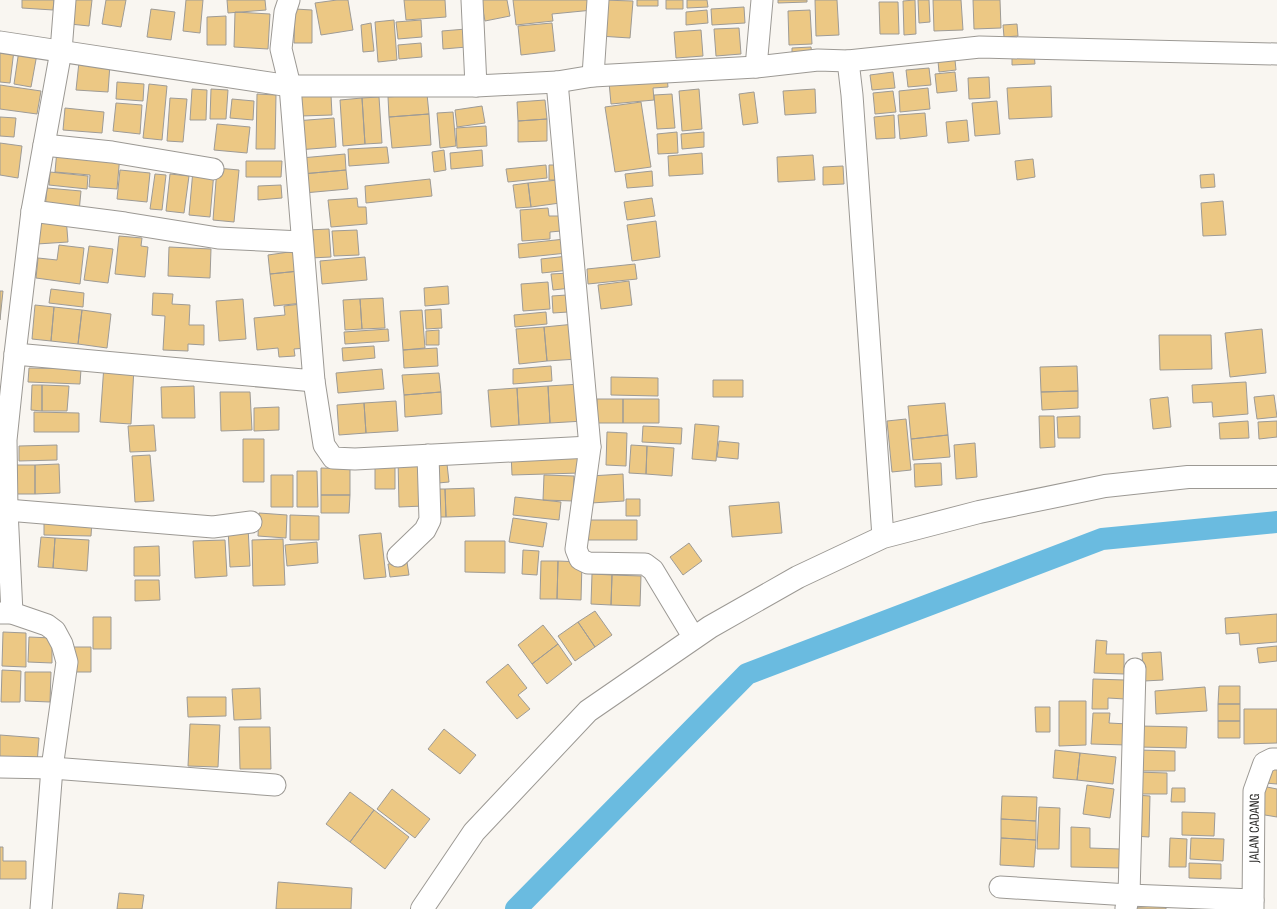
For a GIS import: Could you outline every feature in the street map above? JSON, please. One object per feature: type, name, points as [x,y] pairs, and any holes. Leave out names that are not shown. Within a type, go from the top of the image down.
[{"type":"street","points":[[41,909],[52,768],[67,662],[62,644],[55,631],[46,625],[6,613],[6,440],[32,211],[61,51],[65,0]]},
{"type":"street","points":[[289,0],[285,12],[280,48],[290,86],[314,381],[324,445],[332,458],[355,459],[590,447]]},
{"type":"street","points":[[472,0],[476,86]]},
{"type":"street","points":[[593,76],[598,0]]},
{"type":"street","points":[[756,66],[762,0]]},
{"type":"street","points":[[0,42],[290,86],[476,86],[557,82],[593,76],[756,66],[818,60],[848,61],[980,47],[1277,54]]},
{"type":"street","points":[[848,61],[852,95],[883,538]]},
{"type":"street","points":[[557,82],[590,447],[576,549],[580,559],[588,563],[645,564],[653,570],[694,638]]},
{"type":"street","points":[[44,145],[112,152],[213,168]]},
{"type":"street","points":[[32,211],[124,223],[218,238],[302,242]]},
{"type":"street","points":[[15,354],[314,381]]},
{"type":"street","points":[[398,556],[425,530],[430,520],[428,455]]},
{"type":"street","points":[[422,909],[474,832],[588,711],[710,627],[798,577],[883,538],[979,512],[1105,486],[1188,477],[1277,477]]},
{"type":"street","points":[[7,510],[213,526],[251,522]]},
{"type":"street","points":[[1128,902],[1135,669]]},
{"type":"street","name":"JALAN CADANG","points":[[1253,904],[1254,791],[1264,763],[1277,758]]},
{"type":"street","points":[[0,767],[52,768],[275,785]]},
{"type":"street","points":[[1000,887],[1128,902],[1253,904]]},
{"type":"building","points":[[22,0],[54,0],[53,10],[22,8]]},
{"type":"building","points":[[73,0],[92,0],[89,26],[70,24]]},
{"type":"building","points":[[106,0],[126,0],[121,27],[102,24]]},
{"type":"building","points":[[186,0],[203,0],[200,33],[183,31]]},
{"type":"building","points":[[227,0],[265,0],[266,10],[228,13]]},
{"type":"building","points":[[348,0],[353,30],[321,35],[315,3]]},
{"type":"building","points":[[404,0],[445,0],[446,17],[406,20]]},
{"type":"building","points":[[481,0],[507,0],[510,16],[485,21]]},
{"type":"building","points":[[513,0],[592,0],[593,10],[552,14],[553,21],[516,25]]},
{"type":"building","points":[[602,0],[633,1],[630,38],[599,36]]},
{"type":"building","points":[[637,0],[658,0],[658,6],[637,6]]},
{"type":"building","points":[[666,0],[683,0],[683,9],[666,9]]},
{"type":"building","points":[[687,0],[707,0],[708,7],[687,8]]},
{"type":"building","points":[[778,0],[807,0],[807,2],[778,3]]},
{"type":"building","points":[[815,0],[837,0],[839,35],[816,36]]},
{"type":"building","points":[[915,0],[916,34],[904,35],[903,1]]},
{"type":"building","points":[[918,0],[929,0],[930,22],[919,23]]},
{"type":"building","points":[[933,0],[961,0],[963,30],[934,31]]},
{"type":"building","points":[[973,0],[1000,0],[1001,28],[974,29]]},
{"type":"building","points":[[879,2],[898,2],[899,34],[880,34]]},
{"type":"building","points":[[744,7],[745,23],[712,25],[711,9]]},
{"type":"building","points":[[151,9],[175,12],[171,40],[147,37]]},
{"type":"building","points":[[295,9],[312,10],[312,43],[294,43]]},
{"type":"building","points":[[707,10],[708,23],[686,25],[686,12]]},
{"type":"building","points":[[810,10],[812,44],[789,45],[788,11]]},
{"type":"building","points":[[235,12],[270,14],[268,49],[234,47]]},
{"type":"building","points":[[226,16],[226,45],[207,45],[207,17]]},
{"type":"building","points":[[394,20],[397,60],[378,62],[375,22]]},
{"type":"building","points":[[421,20],[422,37],[398,39],[396,22]]},
{"type":"building","points":[[371,23],[374,51],[363,52],[361,25]]},
{"type":"building","points":[[552,23],[555,51],[521,55],[518,26]]},
{"type":"building","points":[[1017,24],[1018,36],[1004,37],[1003,25]]},
{"type":"building","points":[[739,28],[741,54],[716,56],[714,29]]},
{"type":"building","points":[[466,29],[467,47],[443,49],[442,31]]},
{"type":"building","points":[[701,30],[703,56],[676,58],[674,32]]},
{"type":"building","points":[[421,43],[422,57],[399,59],[398,45]]},
{"type":"building","points":[[811,47],[812,54],[792,55],[792,48]]},
{"type":"building","points":[[0,48],[14,50],[10,83],[0,82]]},
{"type":"building","points":[[19,50],[37,54],[31,87],[14,84]]},
{"type":"building","points":[[1034,53],[1035,64],[1012,65],[1012,55]]},
{"type":"building","points":[[955,60],[956,70],[939,72],[938,61]]},
{"type":"building","points":[[79,62],[110,64],[108,92],[76,90]]},
{"type":"building","points":[[929,68],[931,85],[908,87],[906,70]]},
{"type":"building","points":[[893,72],[895,88],[872,90],[870,75]]},
{"type":"building","points":[[955,72],[957,91],[937,93],[935,74]]},
{"type":"building","points":[[667,77],[668,87],[653,88],[654,100],[611,104],[609,82]]},
{"type":"building","points":[[989,77],[990,98],[969,99],[968,78]]},
{"type":"building","points":[[117,82],[144,84],[143,101],[116,99]]},
{"type":"building","points":[[149,84],[167,86],[162,140],[143,138]]},
{"type":"building","points":[[0,85],[41,91],[37,114],[0,109]]},
{"type":"building","points":[[1051,86],[1052,117],[1009,119],[1007,88]]},
{"type":"building","points":[[928,88],[930,109],[900,112],[899,91]]},
{"type":"building","points":[[192,89],[207,90],[206,120],[190,120]]},
{"type":"building","points":[[211,89],[228,90],[226,119],[210,119]]},
{"type":"building","points":[[699,89],[702,129],[682,131],[679,91]]},
{"type":"building","points":[[815,89],[816,113],[785,115],[783,91]]},
{"type":"building","points":[[893,91],[896,112],[875,114],[873,93]]},
{"type":"building","points":[[754,92],[758,123],[743,125],[739,94]]},
{"type":"building","points":[[257,94],[276,95],[275,149],[256,149]]},
{"type":"building","points":[[427,94],[429,114],[389,117],[388,97]]},
{"type":"building","points":[[672,94],[675,128],[657,129],[654,95]]},
{"type":"building","points":[[331,95],[332,115],[301,116],[300,96]]},
{"type":"building","points":[[379,97],[382,143],[365,144],[362,98]]},
{"type":"building","points":[[170,98],[187,99],[183,142],[167,141]]},
{"type":"building","points":[[362,98],[365,144],[343,146],[340,100]]},
{"type":"building","points":[[232,99],[254,101],[253,120],[230,118]]},
{"type":"building","points":[[545,100],[547,119],[518,121],[517,102]]},
{"type":"building","points":[[997,101],[1000,134],[975,136],[972,103]]},
{"type":"building","points":[[641,102],[651,167],[615,172],[605,107]]},
{"type":"building","points":[[116,103],[142,105],[140,134],[113,131]]},
{"type":"building","points":[[482,106],[485,123],[457,127],[455,110]]},
{"type":"building","points":[[65,108],[104,112],[102,133],[63,130]]},
{"type":"building","points":[[453,112],[456,146],[440,148],[437,113]]},
{"type":"building","points":[[925,113],[927,136],[900,139],[898,115]]},
{"type":"building","points":[[429,114],[431,145],[392,148],[389,117]]},
{"type":"building","points":[[894,115],[895,138],[876,139],[874,117]]},
{"type":"building","points":[[0,117],[16,118],[14,137],[0,136]]},
{"type":"building","points":[[334,118],[336,147],[297,150],[295,121]]},
{"type":"building","points":[[547,119],[547,141],[518,142],[518,121]]},
{"type":"building","points":[[967,120],[969,141],[948,143],[946,122]]},
{"type":"building","points":[[217,124],[250,127],[247,153],[214,150]]},
{"type":"building","points":[[486,126],[487,146],[457,148],[456,128]]},
{"type":"building","points":[[677,132],[678,153],[658,154],[657,134]]},
{"type":"building","points":[[704,132],[704,147],[682,149],[681,134]]},
{"type":"building","points":[[0,143],[22,146],[18,178],[0,175]]},
{"type":"building","points":[[387,147],[389,163],[349,166],[348,149]]},
{"type":"building","points":[[57,150],[120,155],[117,189],[89,187],[90,175],[55,172]]},
{"type":"building","points":[[444,150],[446,170],[434,172],[432,152]]},
{"type":"building","points":[[482,150],[483,166],[451,169],[450,153]]},
{"type":"building","points":[[702,153],[703,174],[669,176],[668,156]]},
{"type":"building","points":[[345,154],[346,170],[302,174],[301,158]]},
{"type":"building","points":[[813,155],[815,180],[778,182],[777,157]]},
{"type":"building","points":[[1033,159],[1035,177],[1017,180],[1015,161]]},
{"type":"building","points":[[246,161],[282,161],[281,177],[246,177]]},
{"type":"building","points":[[546,165],[547,178],[508,182],[506,169]]},
{"type":"building","points":[[549,165],[557,165],[558,180],[549,180]]},
{"type":"building","points":[[843,166],[844,184],[823,185],[823,167]]},
{"type":"building","points":[[217,168],[239,170],[234,222],[213,220]]},
{"type":"building","points":[[120,170],[150,173],[147,202],[117,199]]},
{"type":"building","points":[[193,170],[214,172],[210,217],[189,215]]},
{"type":"building","points":[[346,170],[348,189],[304,193],[302,174]]},
{"type":"building","points":[[652,171],[653,186],[627,188],[625,174]]},
{"type":"building","points":[[50,172],[88,176],[87,189],[49,185]]},
{"type":"building","points":[[155,174],[166,175],[162,210],[150,209]]},
{"type":"building","points":[[170,174],[189,176],[184,213],[166,211]]},
{"type":"building","points":[[1214,174],[1215,187],[1201,188],[1200,175]]},
{"type":"building","points":[[430,179],[432,196],[366,203],[365,186]]},
{"type":"building","points":[[558,180],[560,203],[531,207],[528,183]]},
{"type":"building","points":[[528,183],[531,207],[516,208],[513,185]]},
{"type":"building","points":[[281,185],[282,198],[258,200],[258,186]]},
{"type":"building","points":[[47,188],[81,191],[79,212],[45,209]]},
{"type":"building","points":[[357,198],[358,207],[366,207],[367,224],[331,227],[328,200]]},
{"type":"building","points":[[652,198],[655,216],[627,220],[624,202]]},
{"type":"building","points":[[1223,201],[1226,235],[1203,236],[1201,203]]},
{"type":"building","points":[[548,208],[549,216],[559,216],[561,231],[550,232],[550,239],[522,241],[520,210]]},
{"type":"building","points":[[66,217],[68,242],[37,244],[35,219]]},
{"type":"building","points":[[656,221],[660,257],[632,261],[627,225]]},
{"type":"building","points":[[329,229],[331,257],[310,258],[308,230]]},
{"type":"building","points":[[357,230],[359,255],[334,256],[332,231]]},
{"type":"building","points":[[119,236],[142,238],[141,246],[148,247],[145,277],[115,274]]},
{"type":"building","points":[[565,239],[567,253],[519,258],[518,244]]},
{"type":"building","points":[[59,245],[84,248],[80,284],[36,278],[38,258],[57,260]]},
{"type":"building","points":[[89,246],[113,249],[108,283],[84,280]]},
{"type":"building","points":[[169,247],[211,249],[210,278],[168,276]]},
{"type":"building","points":[[296,251],[299,271],[270,274],[268,255]]},
{"type":"building","points":[[568,256],[570,270],[542,273],[541,259]]},
{"type":"building","points":[[365,257],[367,280],[322,284],[320,261]]},
{"type":"building","points":[[635,264],[637,279],[588,284],[587,269]]},
{"type":"building","points":[[299,271],[303,303],[274,306],[270,274]]},
{"type":"building","points":[[569,273],[571,288],[553,290],[551,274]]},
{"type":"building","points":[[629,281],[632,305],[601,309],[598,285]]},
{"type":"building","points":[[548,282],[550,309],[523,311],[521,284]]},
{"type":"building","points":[[448,286],[449,304],[425,306],[424,288]]},
{"type":"building","points":[[51,289],[84,293],[83,307],[49,303]]},
{"type":"building","points":[[0,291],[3,291],[0,320]]},
{"type":"building","points":[[153,293],[173,294],[172,304],[190,305],[189,325],[204,325],[204,345],[188,344],[188,351],[163,350],[165,316],[152,315]]},
{"type":"building","points":[[567,295],[568,312],[553,313],[552,296]]},
{"type":"building","points":[[383,298],[385,328],[362,329],[360,299]]},
{"type":"building","points":[[243,299],[246,339],[219,341],[216,301]]},
{"type":"building","points":[[360,299],[362,329],[345,330],[343,300]]},
{"type":"building","points":[[301,304],[306,348],[294,349],[295,356],[279,357],[278,348],[257,350],[254,318],[285,315],[284,306]]},
{"type":"building","points":[[35,305],[54,307],[51,341],[32,339]]},
{"type":"building","points":[[54,307],[82,310],[78,344],[51,341]]},
{"type":"building","points":[[441,309],[442,328],[426,329],[425,310]]},
{"type":"building","points":[[82,310],[111,314],[107,348],[78,344]]},
{"type":"building","points":[[422,310],[425,348],[403,350],[400,311]]},
{"type":"building","points":[[546,312],[547,324],[515,327],[514,315]]},
{"type":"building","points":[[575,324],[578,359],[547,361],[544,327]]},
{"type":"building","points":[[544,327],[547,361],[519,364],[516,329]]},
{"type":"building","points":[[388,329],[389,341],[345,344],[344,332]]},
{"type":"building","points":[[1262,329],[1266,373],[1230,377],[1225,333]]},
{"type":"building","points":[[439,330],[439,345],[426,345],[426,331]]},
{"type":"building","points":[[1159,335],[1211,335],[1212,369],[1160,370]]},
{"type":"building","points":[[374,346],[375,358],[343,361],[342,348]]},
{"type":"building","points":[[437,348],[438,366],[404,368],[403,350]]},
{"type":"building","points":[[104,365],[134,367],[131,424],[100,422]]},
{"type":"building","points":[[551,366],[552,381],[513,384],[513,369]]},
{"type":"building","points":[[1077,366],[1078,391],[1041,392],[1040,367]]},
{"type":"building","points":[[29,368],[81,369],[80,384],[28,382]]},
{"type":"building","points":[[382,369],[384,389],[338,393],[336,373]]},
{"type":"building","points":[[439,373],[441,392],[404,395],[402,375]]},
{"type":"building","points":[[611,377],[658,378],[658,396],[611,395]]},
{"type":"building","points":[[713,380],[743,380],[743,397],[713,397]]},
{"type":"building","points":[[1246,382],[1248,414],[1213,417],[1212,402],[1193,403],[1192,385]]},
{"type":"building","points":[[581,384],[584,421],[550,423],[548,386]]},
{"type":"building","points":[[32,385],[42,385],[42,411],[31,410]]},
{"type":"building","points":[[42,385],[69,386],[67,411],[42,411]]},
{"type":"building","points":[[194,386],[195,418],[162,418],[161,387]]},
{"type":"building","points":[[548,386],[550,423],[519,425],[517,388]]},
{"type":"building","points":[[517,388],[519,425],[491,427],[488,390]]},
{"type":"building","points":[[1078,391],[1078,408],[1042,410],[1041,392]]},
{"type":"building","points":[[220,392],[250,392],[252,430],[221,431]]},
{"type":"building","points":[[441,392],[442,414],[405,417],[404,395]]},
{"type":"building","points":[[1274,395],[1277,417],[1257,419],[1254,397]]},
{"type":"building","points":[[1168,397],[1171,427],[1153,429],[1150,399]]},
{"type":"building","points":[[597,399],[623,399],[623,423],[597,423]]},
{"type":"building","points":[[623,399],[659,399],[659,423],[623,423]]},
{"type":"building","points":[[396,401],[398,431],[366,433],[364,403]]},
{"type":"building","points":[[364,403],[366,433],[339,435],[337,405]]},
{"type":"building","points":[[945,403],[948,435],[911,439],[908,406]]},
{"type":"building","points":[[279,407],[279,430],[254,431],[254,408]]},
{"type":"building","points":[[34,412],[79,413],[79,432],[34,432]]},
{"type":"building","points":[[1039,416],[1054,416],[1055,447],[1040,448]]},
{"type":"building","points":[[1080,416],[1080,438],[1058,438],[1057,417]]},
{"type":"building","points":[[906,419],[911,470],[892,472],[887,421]]},
{"type":"building","points":[[1248,421],[1249,438],[1220,439],[1219,423]]},
{"type":"building","points":[[1277,421],[1277,437],[1259,439],[1258,422]]},
{"type":"building","points":[[695,424],[719,426],[716,461],[692,459]]},
{"type":"building","points":[[154,425],[156,451],[130,452],[128,426]]},
{"type":"building","points":[[643,426],[682,428],[681,444],[642,442]]},
{"type":"building","points":[[607,432],[627,433],[626,466],[606,465]]},
{"type":"building","points":[[948,435],[950,457],[913,460],[911,439]]},
{"type":"building","points":[[243,439],[264,439],[264,482],[243,482]]},
{"type":"building","points":[[719,441],[739,443],[738,459],[717,457]]},
{"type":"building","points":[[975,443],[977,477],[956,479],[954,445]]},
{"type":"building","points":[[57,445],[57,460],[19,461],[19,446]]},
{"type":"building","points":[[631,445],[647,446],[646,474],[629,473]]},
{"type":"building","points":[[647,446],[674,448],[672,476],[646,474]]},
{"type":"building","points":[[580,451],[580,473],[512,475],[511,453]]},
{"type":"building","points":[[150,455],[154,501],[135,502],[132,456]]},
{"type":"building","points":[[398,458],[423,458],[424,506],[399,507]]},
{"type":"building","points":[[941,463],[942,485],[915,487],[914,464]]},
{"type":"building","points":[[59,464],[60,493],[35,494],[35,465]]},
{"type":"building","points":[[447,464],[449,482],[438,483],[436,465]]},
{"type":"building","points":[[16,465],[35,465],[35,494],[16,494]]},
{"type":"building","points":[[375,465],[395,465],[395,489],[375,489]]},
{"type":"building","points":[[321,468],[350,469],[350,495],[321,495]]},
{"type":"building","points":[[297,471],[317,471],[318,507],[297,507]]},
{"type":"building","points":[[623,474],[624,501],[591,503],[590,476]]},
{"type":"building","points":[[271,475],[293,475],[293,507],[271,507]]},
{"type":"building","points":[[544,475],[574,476],[573,501],[543,500]]},
{"type":"building","points":[[474,488],[475,516],[446,517],[445,489]]},
{"type":"building","points":[[434,489],[445,489],[446,517],[435,517]]},
{"type":"building","points":[[321,495],[350,495],[349,513],[321,513]]},
{"type":"building","points":[[515,497],[561,502],[559,520],[513,515]]},
{"type":"building","points":[[626,499],[640,499],[640,516],[626,516]]},
{"type":"building","points":[[779,502],[782,533],[732,537],[729,506]]},
{"type":"building","points":[[259,513],[287,515],[286,538],[258,536]]},
{"type":"building","points":[[290,515],[319,516],[319,540],[290,540]]},
{"type":"building","points":[[513,518],[547,523],[543,547],[509,542]]},
{"type":"building","points":[[44,519],[92,520],[91,536],[44,535]]},
{"type":"building","points":[[582,520],[637,520],[637,540],[582,540]]},
{"type":"building","points":[[248,527],[250,566],[230,567],[228,528]]},
{"type":"building","points":[[381,533],[386,577],[364,579],[359,535]]},
{"type":"building","points":[[41,537],[55,538],[53,568],[38,567]]},
{"type":"building","points":[[55,538],[89,540],[87,571],[53,568]]},
{"type":"building","points":[[283,539],[285,585],[253,586],[252,540]]},
{"type":"building","points":[[225,540],[227,576],[195,578],[193,541]]},
{"type":"building","points":[[465,541],[505,541],[505,573],[465,572]]},
{"type":"building","points":[[317,542],[318,563],[287,566],[285,545]]},
{"type":"building","points":[[689,543],[702,561],[683,575],[670,557]]},
{"type":"building","points":[[159,546],[160,576],[134,576],[134,547]]},
{"type":"building","points":[[523,550],[539,551],[537,575],[522,574]]},
{"type":"building","points":[[541,561],[558,561],[557,599],[540,599]]},
{"type":"building","points":[[558,561],[582,562],[581,600],[557,599]]},
{"type":"building","points":[[407,562],[409,575],[390,577],[388,564]]},
{"type":"building","points":[[592,574],[612,575],[611,605],[591,604]]},
{"type":"building","points":[[612,575],[641,576],[640,606],[611,605]]},
{"type":"building","points":[[135,580],[159,580],[160,600],[135,601]]},
{"type":"building","points":[[595,611],[612,635],[595,647],[578,622]]},
{"type":"building","points":[[1277,614],[1277,642],[1240,645],[1239,633],[1226,634],[1225,618]]},
{"type":"building","points":[[93,617],[111,617],[111,649],[93,649]]},
{"type":"building","points":[[578,622],[595,647],[575,661],[558,636]]},
{"type":"building","points":[[543,625],[558,644],[532,664],[518,645]]},
{"type":"building","points":[[3,632],[26,633],[26,667],[2,666]]},
{"type":"building","points":[[29,637],[52,638],[52,663],[28,662]]},
{"type":"building","points":[[1096,640],[1107,641],[1106,654],[1124,654],[1124,674],[1094,673]]},
{"type":"building","points":[[558,644],[572,664],[547,684],[532,664]]},
{"type":"building","points":[[1277,646],[1277,661],[1259,663],[1257,648]]},
{"type":"building","points":[[73,647],[91,647],[91,672],[73,672]]},
{"type":"building","points":[[1161,652],[1163,680],[1144,681],[1142,653]]},
{"type":"building","points":[[508,664],[527,688],[518,695],[530,709],[517,719],[486,682]]},
{"type":"building","points":[[2,670],[21,671],[20,702],[1,702]]},
{"type":"building","points":[[25,672],[51,672],[50,702],[25,701]]},
{"type":"building","points":[[1093,679],[1125,680],[1125,699],[1108,698],[1108,709],[1092,709]]},
{"type":"building","points":[[1219,686],[1240,686],[1240,704],[1218,704]]},
{"type":"building","points":[[1205,687],[1207,711],[1156,714],[1155,691]]},
{"type":"building","points":[[260,688],[261,719],[234,720],[232,689]]},
{"type":"building","points":[[187,697],[226,697],[226,716],[188,717]]},
{"type":"building","points":[[1059,701],[1086,701],[1086,745],[1059,746]]},
{"type":"building","points":[[1218,704],[1240,704],[1240,721],[1218,721]]},
{"type":"building","points":[[1035,707],[1050,707],[1050,732],[1036,732]]},
{"type":"building","points":[[1244,709],[1277,709],[1277,743],[1244,744]]},
{"type":"building","points":[[1093,713],[1110,713],[1109,723],[1128,724],[1127,745],[1091,744]]},
{"type":"building","points":[[1218,721],[1240,721],[1240,738],[1218,738]]},
{"type":"building","points":[[190,724],[220,725],[218,767],[188,766]]},
{"type":"building","points":[[1140,726],[1187,727],[1186,748],[1139,747]]},
{"type":"building","points":[[239,727],[270,727],[271,769],[240,769]]},
{"type":"building","points":[[444,729],[476,755],[460,774],[428,749]]},
{"type":"building","points":[[0,735],[39,738],[37,764],[0,761]]},
{"type":"building","points":[[1055,750],[1080,753],[1077,780],[1053,778]]},
{"type":"building","points":[[1138,750],[1175,751],[1175,771],[1137,771]]},
{"type":"building","points":[[1080,753],[1116,757],[1113,784],[1077,780]]},
{"type":"building","points":[[1267,762],[1277,764],[1277,784],[1265,783]]},
{"type":"building","points":[[1136,772],[1167,773],[1167,794],[1136,794]]},
{"type":"building","points":[[1087,785],[1114,789],[1110,818],[1083,814]]},
{"type":"building","points":[[1262,786],[1277,789],[1277,817],[1259,814]]},
{"type":"building","points":[[1172,788],[1185,788],[1185,802],[1171,802]]},
{"type":"building","points":[[392,789],[430,819],[415,838],[377,809]]},
{"type":"building","points":[[350,792],[374,810],[350,842],[326,824]]},
{"type":"building","points":[[1135,795],[1150,796],[1149,837],[1134,836]]},
{"type":"building","points":[[1002,796],[1037,797],[1036,821],[1001,819]]},
{"type":"building","points":[[1039,807],[1060,808],[1059,849],[1037,849]]},
{"type":"building","points":[[374,810],[409,837],[385,869],[350,842]]},
{"type":"building","points":[[1182,812],[1215,813],[1214,836],[1182,835]]},
{"type":"building","points":[[1001,819],[1036,821],[1036,840],[1001,838]]},
{"type":"building","points":[[1071,827],[1090,828],[1090,848],[1120,849],[1120,868],[1071,867]]},
{"type":"building","points":[[1001,838],[1036,840],[1034,867],[1000,865]]},
{"type":"building","points":[[1170,838],[1187,839],[1186,867],[1169,867]]},
{"type":"building","points":[[1191,838],[1224,839],[1223,861],[1190,859]]},
{"type":"building","points":[[0,847],[3,847],[3,861],[26,861],[26,879],[0,879]]},
{"type":"building","points":[[1189,863],[1221,864],[1221,879],[1189,878]]},
{"type":"building","points":[[278,882],[352,888],[351,909],[276,909]]},
{"type":"building","points":[[119,893],[144,895],[142,909],[117,909]]},
{"type":"building","points":[[1166,905],[1166,909],[1130,909],[1130,908]]},
{"type":"waterway","points":[[516,909],[747,674],[1102,539],[1277,522]]}]
